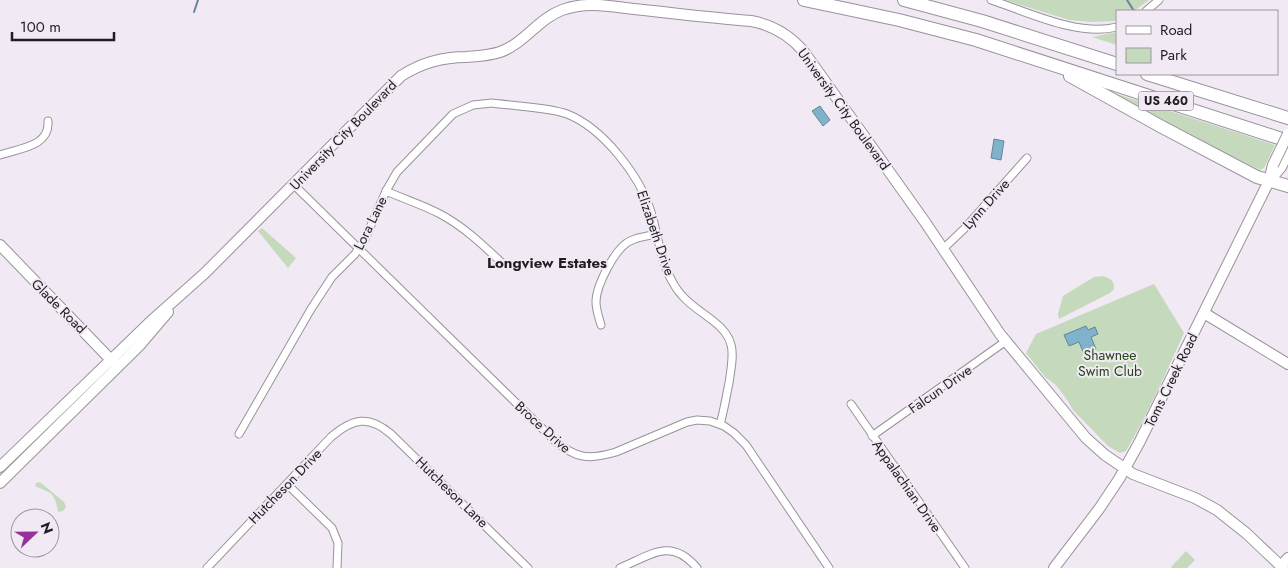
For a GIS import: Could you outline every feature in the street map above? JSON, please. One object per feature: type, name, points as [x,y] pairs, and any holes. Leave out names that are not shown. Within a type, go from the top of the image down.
[{"type":"highway","name":"US 460","points":[[804,0],[908,22],[1045,61],[1288,141]]},
{"type":"highway","points":[[904,0],[982,21],[1116,64]]},
{"type":"highway","points":[[1045,61],[1162,127],[1257,177],[1288,186]]},
{"type":"highway","name":"US 460","points":[[1151,75],[1288,118]]},
{"type":"main road","name":"University City Boulevard","points":[[0,468],[111,359],[150,322],[178,299],[294,185],[389,86],[409,71],[423,64],[441,59],[500,52],[521,41],[555,12],[576,5],[602,5],[751,21],[769,26],[786,35],[804,52],[1006,341],[1091,443],[1125,469],[1212,507],[1284,564]]},
{"type":"main road","name":"Toms Creek Road","points":[[1055,568],[1090,522],[1125,469],[1277,166],[1288,134]]},
{"type":"main road","name":"Toms Creek Road","points":[[1277,166],[1288,153]]},
{"type":"main road","name":"Glade Road","points":[[0,245],[118,367]]},
{"type":"main road","name":"University City Boulevard","points":[[0,483],[118,367],[160,323],[178,299]]},
{"type":"main road","points":[[1204,313],[1288,364]]},
{"type":"street","points":[[991,0],[1088,30],[1107,30],[1116,27]]},
{"type":"street","points":[[1147,10],[1159,0]]},
{"type":"street","name":"Lora Lane","points":[[239,434],[311,309],[332,278],[358,248],[397,172],[447,119],[460,110],[473,105],[492,103],[561,112]]},
{"type":"street","name":"Elizabeth Drive","points":[[561,112],[579,119],[594,130],[624,162],[645,195],[667,270],[675,287],[692,306],[724,329],[731,342],[734,356],[720,424]]},
{"type":"street","points":[[0,155],[40,142],[48,130],[48,121]]},
{"type":"street","name":"Lynn Drive","points":[[943,249],[964,229],[1027,158]]},
{"type":"street","name":"Broce Drive","points":[[294,185],[554,440],[574,454],[590,457],[616,452],[688,422],[702,420],[720,424],[734,433],[746,445],[829,568]]},
{"type":"street","points":[[386,191],[428,208],[449,219],[502,263]]},
{"type":"street","points":[[601,325],[596,297],[614,257],[620,249],[630,242],[657,234]]},
{"type":"street","name":"Falcun Drive","points":[[872,436],[1006,341]]},
{"type":"street","name":"Appalachian Drive","points":[[851,404],[964,568]]},
{"type":"street","name":"Hutcheson Drive","points":[[207,568],[335,434],[356,422],[372,422]]},
{"type":"street","name":"Hutcheson Lane","points":[[372,422],[392,434],[528,568]]},
{"type":"street","points":[[287,484],[332,528],[338,543],[337,568]]},
{"type":"street","points":[[620,568],[658,552],[674,550],[685,555],[698,568]]},
{"type":"green space","points":[[1005,0],[1149,0],[1135,10],[1116,10],[1116,20],[1114,21],[1069,20]]},
{"type":"green space","points":[[1116,32],[1116,45],[1092,37]]},
{"type":"green space","points":[[1114,93],[1275,145],[1264,168],[1260,170],[1183,132]]},
{"type":"green space","points":[[262,228],[296,258],[288,268],[258,231]]},
{"type":"green space","points":[[1103,276],[1113,282],[1114,289],[1110,293],[1059,319],[1058,314],[1063,296],[1094,277]]},
{"type":"green space","name":"Shawnee Swim Club","points":[[1154,284],[1184,333],[1142,422],[1126,451],[1120,453],[1108,446],[1073,410],[1056,385],[1045,377],[1026,353],[1036,334]]},
{"type":"green space","points":[[37,482],[41,483],[64,502],[66,507],[63,511],[60,512],[60,508],[57,508],[52,494],[35,486]]},
{"type":"green space","points":[[1186,551],[1195,560],[1187,568],[1172,568],[1171,567]]},
{"type":"water","points":[[820,106],[830,120],[823,126],[812,111]]},
{"type":"water","points":[[994,139],[1004,141],[1001,160],[991,158]]},
{"type":"water","points":[[1086,326],[1088,330],[1095,327],[1098,334],[1091,337],[1096,349],[1084,354],[1079,342],[1069,346],[1064,335]]},
{"type":"waterway","points":[[194,12],[198,0]]},
{"type":"waterway","points":[[1127,0],[1133,10]]},
{"type":"district","name":"Longview Estates","points":[[547,263]]}]
